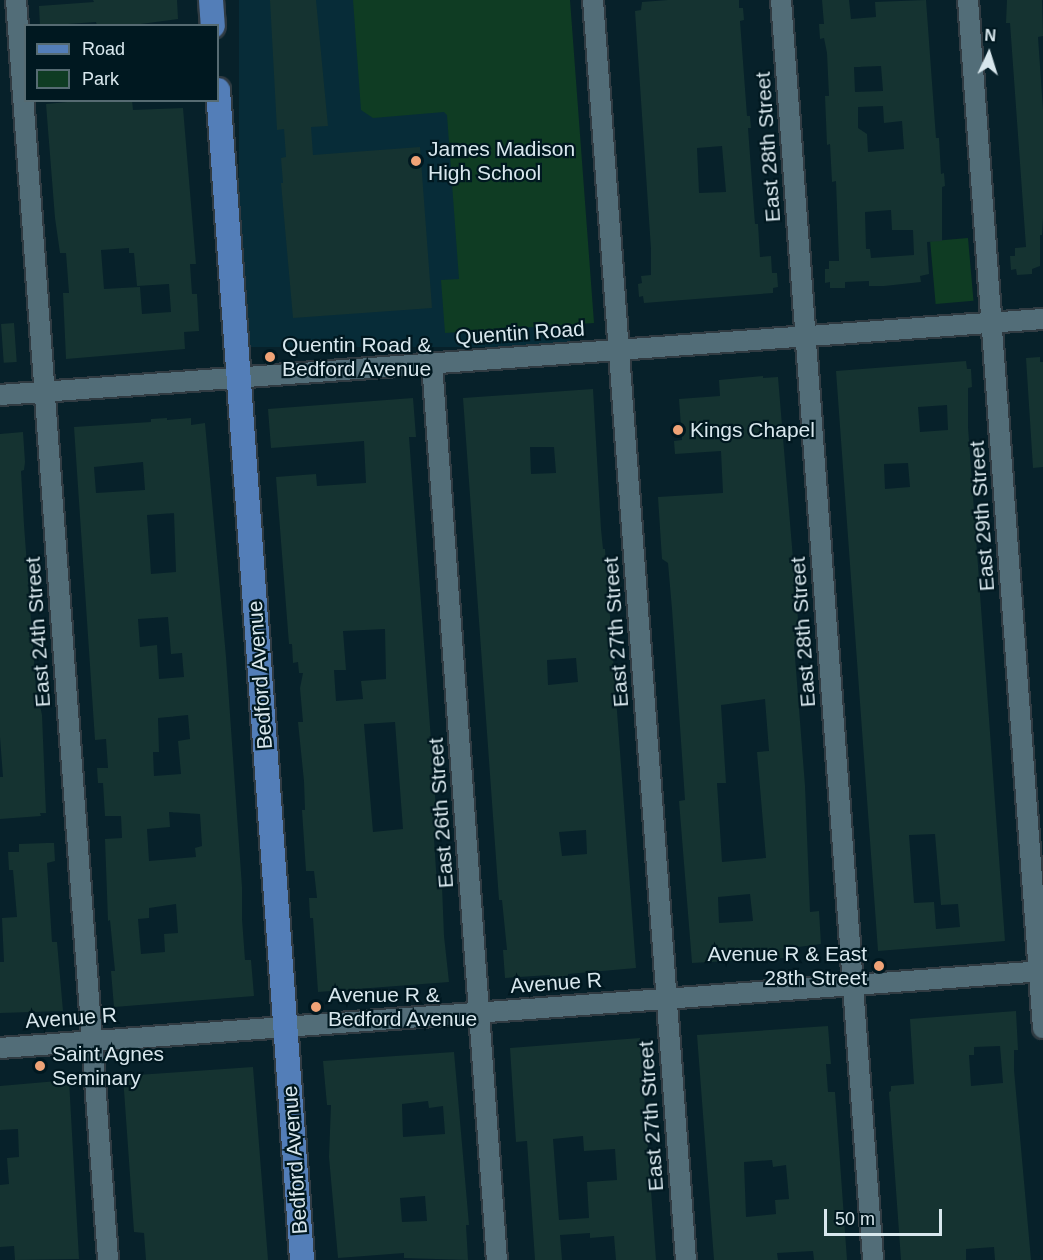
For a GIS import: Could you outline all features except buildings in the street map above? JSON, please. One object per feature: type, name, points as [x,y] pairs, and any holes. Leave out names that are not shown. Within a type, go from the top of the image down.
[{"type":"main road","points":[[211,0],[213,24]]},
{"type":"main road","name":"Bedford Avenue","points":[[219,102],[302,1260]]},
{"type":"street","name":"East 24th Street","points":[[16,0],[108,1260]]},
{"type":"street","name":"East 27th Street","points":[[593,0],[686,1260]]},
{"type":"street","name":"East 28th Street","points":[[781,0],[873,1260]]},
{"type":"street","name":"East 29th Street","points":[[968,0],[1041,971],[1043,1028]]},
{"type":"street","name":"Quentin Road","points":[[0,395],[1043,319]]},
{"type":"street","name":"East 26th Street","points":[[432,363],[497,1260]]},
{"type":"street","name":"Avenue R","points":[[0,1048],[1041,971]]},
{"type":"shaded area","name":"James Madison High School","points":[[239,0],[570,0],[570,347],[239,347]]},
{"type":"green space","points":[[353,0],[570,0],[594,323],[445,333],[441,280],[459,279],[447,115],[444,112],[373,118],[361,110]]},
{"type":"green space","points":[[968,238],[973,301],[936,304],[930,241]]},
{"type":"place","name":"James Madison High School","points":[[416,161]]},
{"type":"place","name":"Quentin Road & Bedford Avenue","points":[[270,357]]},
{"type":"place","name":"Kings Chapel","points":[[678,430]]},
{"type":"place","name":"Avenue R & East 28th Street","points":[[879,966]]},
{"type":"place","name":"Avenue R & Bedford Avenue","points":[[316,1007]]},
{"type":"place","name":"Saint Agnes Seminary","points":[[40,1066]]}]
